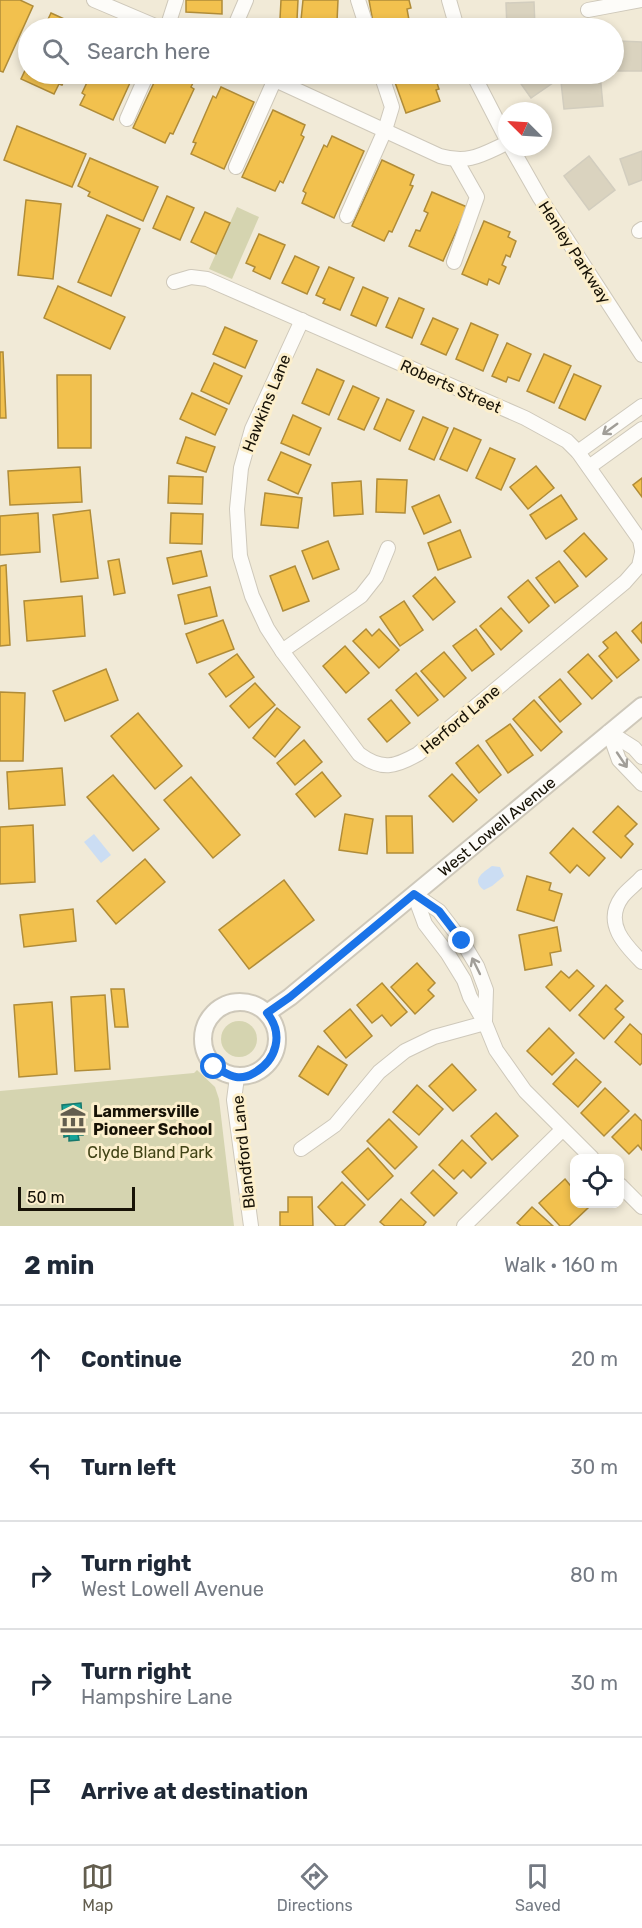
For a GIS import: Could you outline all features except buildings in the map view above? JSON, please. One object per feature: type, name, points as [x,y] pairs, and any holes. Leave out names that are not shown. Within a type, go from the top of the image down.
[{"type":"street","points":[[94,0],[136,18]]},
{"type":"street","points":[[170,18],[176,0]]},
{"type":"street","points":[[238,18],[246,0]]},
{"type":"street","points":[[358,0],[364,18]]},
{"type":"street","points":[[449,0],[455,18]]},
{"type":"street","points":[[588,10],[641,0]]},
{"type":"street","points":[[127,120],[143,84]]},
{"type":"street","points":[[236,167],[276,84]]},
{"type":"street","points":[[291,84],[440,156],[467,160],[498,145]]},
{"type":"street","points":[[347,216],[385,130],[392,107],[384,84]]},
{"type":"street","points":[[478,84],[498,123]]},
{"type":"street","name":"Henley Parkway","points":[[516,156],[540,198],[642,355]]},
{"type":"street","points":[[454,262],[477,197],[456,160]]},
{"type":"street","name":"Roberts Street","points":[[174,282],[191,277],[207,279],[525,418],[567,441],[590,467]]},
{"type":"street","name":"Hawkins Lane","points":[[282,651],[267,628],[252,596],[240,556],[237,510],[241,468],[252,429],[302,320]]},
{"type":"street","points":[[578,452],[642,406]]},
{"type":"street","points":[[590,467],[642,429]]},
{"type":"street","name":"Herford Lane","points":[[282,651],[359,754],[368,761],[388,766],[401,764],[418,754],[625,582],[639,566],[642,551],[640,540],[590,467]]},
{"type":"street","points":[[282,651],[361,596],[376,577],[388,548]]},
{"type":"street","name":"West Lowell Avenue","points":[[267,1013],[290,997],[642,706]]},
{"type":"street","points":[[609,732],[634,748],[642,757]]},
{"type":"street","points":[[609,732],[619,760],[642,784]]},
{"type":"street","points":[[642,877],[621,898],[616,914],[616,931],[623,944],[642,962]]},
{"type":"street","points":[[414,894],[425,924],[453,963],[485,1023],[496,1050],[525,1091],[588,1154]]},
{"type":"street","points":[[414,894],[439,911],[462,941],[477,966],[486,990],[485,1023]]},
{"type":"street","points":[[236,1002],[253,1004],[267,1013],[272,1020],[277,1037],[274,1054],[265,1067],[250,1075],[237,1077],[214,1067],[204,1053],[202,1036],[207,1020],[219,1008],[236,1002]]},
{"type":"street","points":[[301,1149],[335,1125],[379,1072],[405,1051],[434,1037],[485,1023]]},
{"type":"street","name":"Blandford Lane","points":[[237,1077],[234,1100],[250,1226]]},
{"type":"street","points":[[464,1226],[562,1130]]},
{"type":"street","points":[[624,1189],[642,1207]]},
{"type":"green space","points":[[237,207],[259,217],[232,279],[209,269]]},
{"type":"green space","points":[[239,1021],[251,1027],[257,1039],[251,1051],[239,1057],[227,1051],[221,1039],[227,1027]]},
{"type":"green space","name":"Clyde Bland Park","points":[[197,1070],[215,1087],[219,1099],[234,1226],[0,1226],[0,1091],[194,1073]]},
{"type":"water","points":[[94,834],[111,855],[101,863],[84,842]]},
{"type":"water","points":[[492,866],[500,867],[504,876],[484,890],[478,883],[479,877]]},
{"type":"place","name":"Lammersville Pioneer School","points":[[73,1120]]},
{"type":"route","points":[[214,1067],[237,1077],[250,1075],[265,1067],[274,1054],[277,1037],[272,1020],[267,1013],[290,997],[414,894],[439,911],[462,941]]}]
